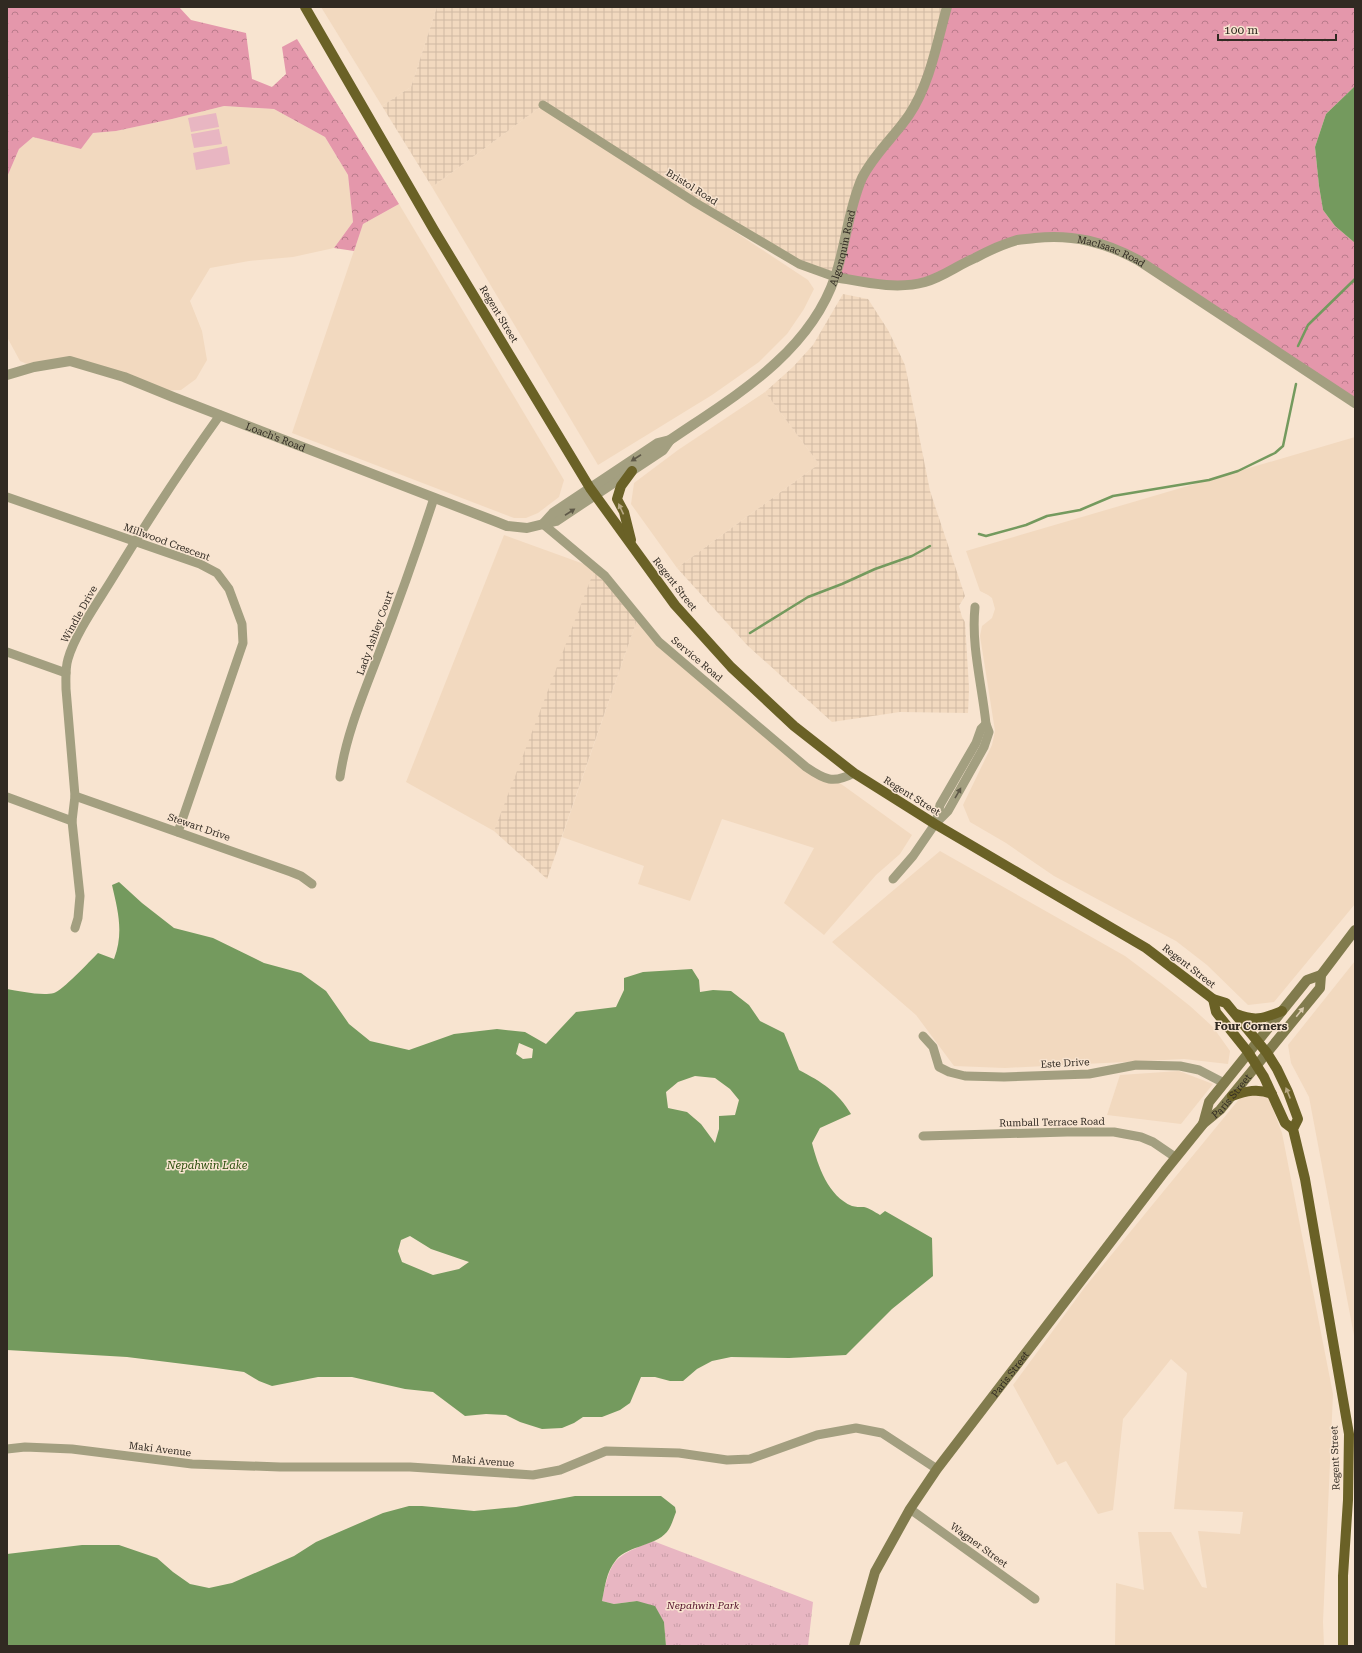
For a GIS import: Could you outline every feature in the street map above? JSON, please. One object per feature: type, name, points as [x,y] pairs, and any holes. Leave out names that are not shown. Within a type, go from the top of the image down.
[{"type":"main road","name":"Regent Street","points":[[305,7],[434,230],[592,492],[675,605],[731,667],[794,726],[854,773],[935,824],[1146,948],[1213,1000],[1226,1003],[1267,1053],[1286,1086],[1298,1120],[1294,1129],[1306,1186],[1349,1434],[1348,1500],[1343,1576],[1343,1646]]},
{"type":"main road","points":[[632,471],[621,486],[617,499],[624,512],[632,546]]},
{"type":"main road","points":[[1321,975],[1355,930]]},
{"type":"main road","name":"Paris Street","points":[[854,1646],[875,1572],[910,1509],[937,1469],[1176,1157],[1203,1124],[1220,1110],[1232,1096],[1320,988],[1321,975],[1307,980],[1248,1052],[1209,1102],[1203,1124]]},
{"type":"main road","name":"Regent Street","points":[[1213,1000],[1216,1012],[1248,1052],[1257,1066],[1285,1123],[1294,1129]]},
{"type":"main road","points":[[1235,1013],[1246,1018],[1256,1019],[1265,1018],[1282,1010]]},
{"type":"main road","points":[[1232,1096],[1251,1090],[1259,1090],[1272,1094]]},
{"type":"street","name":"Algonquin Road","points":[[592,492],[632,471],[663,450],[670,440],[742,390],[772,367],[794,345],[816,316],[835,277],[854,197],[863,177],[873,161],[909,115],[919,96],[929,70],[947,7]]},
{"type":"street","name":"Bristol Road","points":[[542,105],[696,203],[799,264],[835,277]]},
{"type":"street","name":"MacIsaac Road","points":[[835,277],[869,283],[902,285],[926,282],[975,257],[1018,240],[1049,237],[1079,238],[1096,242],[1118,249],[1138,260],[1355,403]]},
{"type":"street","name":"Loach's Road","points":[[7,375],[34,367],[70,361],[124,377],[173,398],[507,526],[527,528],[543,524]]},
{"type":"street","name":"Windle Drive","points":[[75,928],[78,918],[80,896],[72,821],[75,796],[66,673],[68,658],[78,636],[135,542],[193,452],[220,415]]},
{"type":"street","name":"Algonquin Road","points":[[592,492],[658,443],[670,440]]},
{"type":"street","points":[[543,524],[553,513],[592,492]]},
{"type":"street","name":"Millwood Crescent","points":[[7,497],[200,564],[217,573],[229,589],[242,624],[243,643],[178,832]]},
{"type":"street","name":"Lady Ashley Court","points":[[340,777],[343,758],[353,724],[407,578],[434,498]]},
{"type":"street","name":"Service Road","points":[[543,524],[605,576],[660,642],[806,767],[822,778],[837,780],[854,773]]},
{"type":"street","points":[[893,879],[913,856],[935,824],[940,805],[976,742],[981,729],[986,724],[974,642],[973,625],[975,607]]},
{"type":"street","points":[[7,652],[66,673]]},
{"type":"street","name":"Stewart Drive","points":[[75,796],[292,872],[301,876],[312,884]]},
{"type":"street","points":[[7,797],[72,821]]},
{"type":"street","name":"Este Drive","points":[[923,1036],[933,1047],[939,1067],[949,1072],[965,1076],[1004,1077],[1089,1074],[1136,1065],[1180,1066],[1199,1070],[1224,1083]]},
{"type":"street","name":"Rumball Terrace Road","points":[[923,1136],[1114,1132],[1141,1137],[1153,1142],[1176,1157]]},
{"type":"street","name":"Maki Avenue","points":[[7,1449],[25,1447],[72,1449],[192,1464],[280,1467],[410,1467],[533,1475],[560,1470],[606,1451],[680,1453],[727,1460],[750,1459],[817,1435],[856,1428],[882,1432],[937,1469]]},
{"type":"street","name":"Wagner Street","points":[[910,1509],[1035,1599]]},
{"type":"shaded area","points":[[321,7],[437,7],[411,87],[382,106]]},
{"type":"shaded area","points":[[437,7],[947,7],[929,70],[835,277],[799,264],[543,105],[432,187],[382,106],[411,87]]},
{"type":"shaded area","points":[[543,105],[808,280],[814,289],[804,309],[787,334],[759,362],[712,395],[598,465],[432,187]]},
{"type":"shaded area","points":[[224,106],[274,109],[325,137],[348,175],[353,222],[334,248],[293,257],[249,261],[210,268],[190,301],[202,331],[207,360],[196,379],[181,390],[156,391],[70,361],[34,367],[20,361],[7,337],[7,177],[19,149],[33,137],[81,149],[93,133],[116,131]]},
{"type":"shaded area","points":[[399,204],[564,480],[559,497],[538,513],[526,518],[514,518],[292,433],[363,224]]},
{"type":"shaded area","points":[[843,294],[868,299],[888,330],[905,365],[930,491],[965,596],[959,606],[965,622],[969,688],[968,713],[900,712],[832,722],[747,645],[677,568],[819,464],[765,392],[793,367],[813,345]]},
{"type":"shaded area","points":[[765,392],[819,464],[677,568],[631,504],[634,483],[678,450]]},
{"type":"shaded area","points":[[1355,437],[1355,904],[1274,1002],[1248,1005],[1207,965],[1176,941],[1054,876],[1006,843],[970,822],[963,805],[992,745],[995,731],[980,636],[982,626],[992,618],[995,609],[992,598],[980,591],[966,551]]},
{"type":"shaded area","points":[[504,535],[595,568],[541,713],[494,831],[406,782]]},
{"type":"shaded area","points":[[595,568],[638,617],[547,879],[494,831]]},
{"type":"shaded area","points":[[638,617],[659,642],[821,778],[837,781],[912,835],[900,854],[876,875],[824,935],[784,903],[814,848],[722,819],[690,901],[638,884],[644,866],[562,837]]},
{"type":"shaded area","points":[[940,851],[1125,956],[1190,1006],[1213,1027],[1230,1051],[1228,1064],[1184,1059],[1005,1068],[954,1066],[916,1015],[832,942]]},
{"type":"shaded area","points":[[1355,961],[1355,1341],[1309,1097],[1291,1063],[1288,1045]]},
{"type":"shaded area","points":[[1179,1071],[1213,1084],[1181,1124],[1107,1115],[1120,1075]]},
{"type":"shaded area","points":[[1266,1091],[1282,1133],[1333,1394],[1323,1622],[1324,1646],[1115,1646],[1116,1583],[1144,1590],[1138,1532],[1171,1532],[1202,1587],[1207,1588],[1198,1531],[1240,1534],[1243,1512],[1174,1509],[1187,1373],[1171,1359],[1123,1419],[1113,1510],[1098,1514],[1066,1461],[1057,1465],[1013,1385],[1085,1287],[1245,1092]]},
{"type":"green space","points":[[7,7],[179,7],[191,20],[246,33],[252,79],[272,87],[286,74],[282,47],[297,39],[399,204],[363,224],[354,251],[334,248],[353,222],[348,175],[325,137],[274,109],[224,106],[116,131],[93,133],[81,149],[33,137],[19,149],[7,177]]},
{"type":"green space","points":[[947,7],[1355,7],[1355,86],[1326,114],[1315,147],[1323,210],[1335,226],[1355,243],[1355,403],[1138,260],[1096,242],[1018,240],[942,275],[902,285],[835,277],[863,177],[909,115]]},
{"type":"green space","points":[[216,113],[219,127],[191,132],[188,118]]},
{"type":"green space","points":[[219,129],[222,144],[194,148],[191,134]]},
{"type":"green space","points":[[227,146],[230,164],[196,170],[193,153]]},
{"type":"green space","name":"Nepahwin Park","points":[[653,1541],[813,1602],[808,1646],[666,1646],[664,1622],[637,1601],[614,1604],[602,1601],[608,1576],[616,1561],[629,1551]]},
{"type":"water","points":[[1355,86],[1355,243],[1335,226],[1323,210],[1315,147],[1326,114]]},
{"type":"water","name":"Nepahwin Lake","points":[[119,882],[142,903],[174,928],[213,938],[264,963],[301,973],[326,991],[349,1024],[370,1041],[409,1050],[454,1034],[497,1029],[525,1032],[546,1044],[576,1012],[616,1007],[624,990],[624,978],[643,972],[692,969],[699,980],[700,992],[713,990],[731,991],[749,1005],[760,1021],[784,1033],[799,1070],[829,1088],[846,1106],[851,1114],[820,1128],[812,1143],[817,1161],[825,1179],[836,1195],[852,1206],[864,1207],[880,1215],[885,1211],[932,1238],[933,1276],[892,1309],[846,1355],[789,1358],[731,1357],[712,1361],[697,1369],[683,1381],[670,1381],[655,1377],[641,1377],[630,1403],[620,1410],[602,1417],[583,1417],[562,1428],[542,1429],[520,1422],[506,1415],[486,1414],[465,1416],[433,1392],[405,1389],[352,1377],[318,1377],[272,1386],[259,1381],[244,1372],[216,1368],[127,1357],[7,1350],[7,989],[37,994],[54,993],[69,982],[98,953],[114,959],[119,940],[119,922],[112,885]],"holes":[[[519,1043],[533,1049],[532,1058],[523,1059],[516,1054]],[[695,1076],[715,1078],[730,1089],[739,1100],[735,1115],[719,1116],[719,1129],[715,1143],[701,1124],[687,1112],[668,1108],[666,1092],[678,1082]],[[410,1236],[431,1249],[469,1262],[459,1269],[433,1275],[402,1262],[398,1251],[401,1240]]]},
{"type":"water","points":[[575,1496],[661,1496],[675,1507],[676,1512],[673,1520],[669,1529],[664,1535],[658,1539],[628,1551],[616,1560],[608,1575],[602,1601],[614,1604],[637,1601],[655,1606],[664,1622],[666,1646],[7,1646],[7,1554],[82,1545],[119,1545],[157,1558],[190,1584],[209,1588],[232,1583],[294,1556],[316,1542],[383,1513],[409,1506],[474,1511],[516,1507]]},
{"type":"waterway","points":[[1298,346],[1308,325],[1355,279]]},
{"type":"waterway","points":[[979,534],[986,536],[1026,525],[1047,516],[1080,510],[1113,496],[1209,480],[1238,471],[1275,453],[1283,446],[1296,384]]},
{"type":"waterway","points":[[750,633],[808,597],[875,569],[912,556],[930,546]]},
{"type":"district","name":"Four Corners","points":[[1251,1026]]}]
